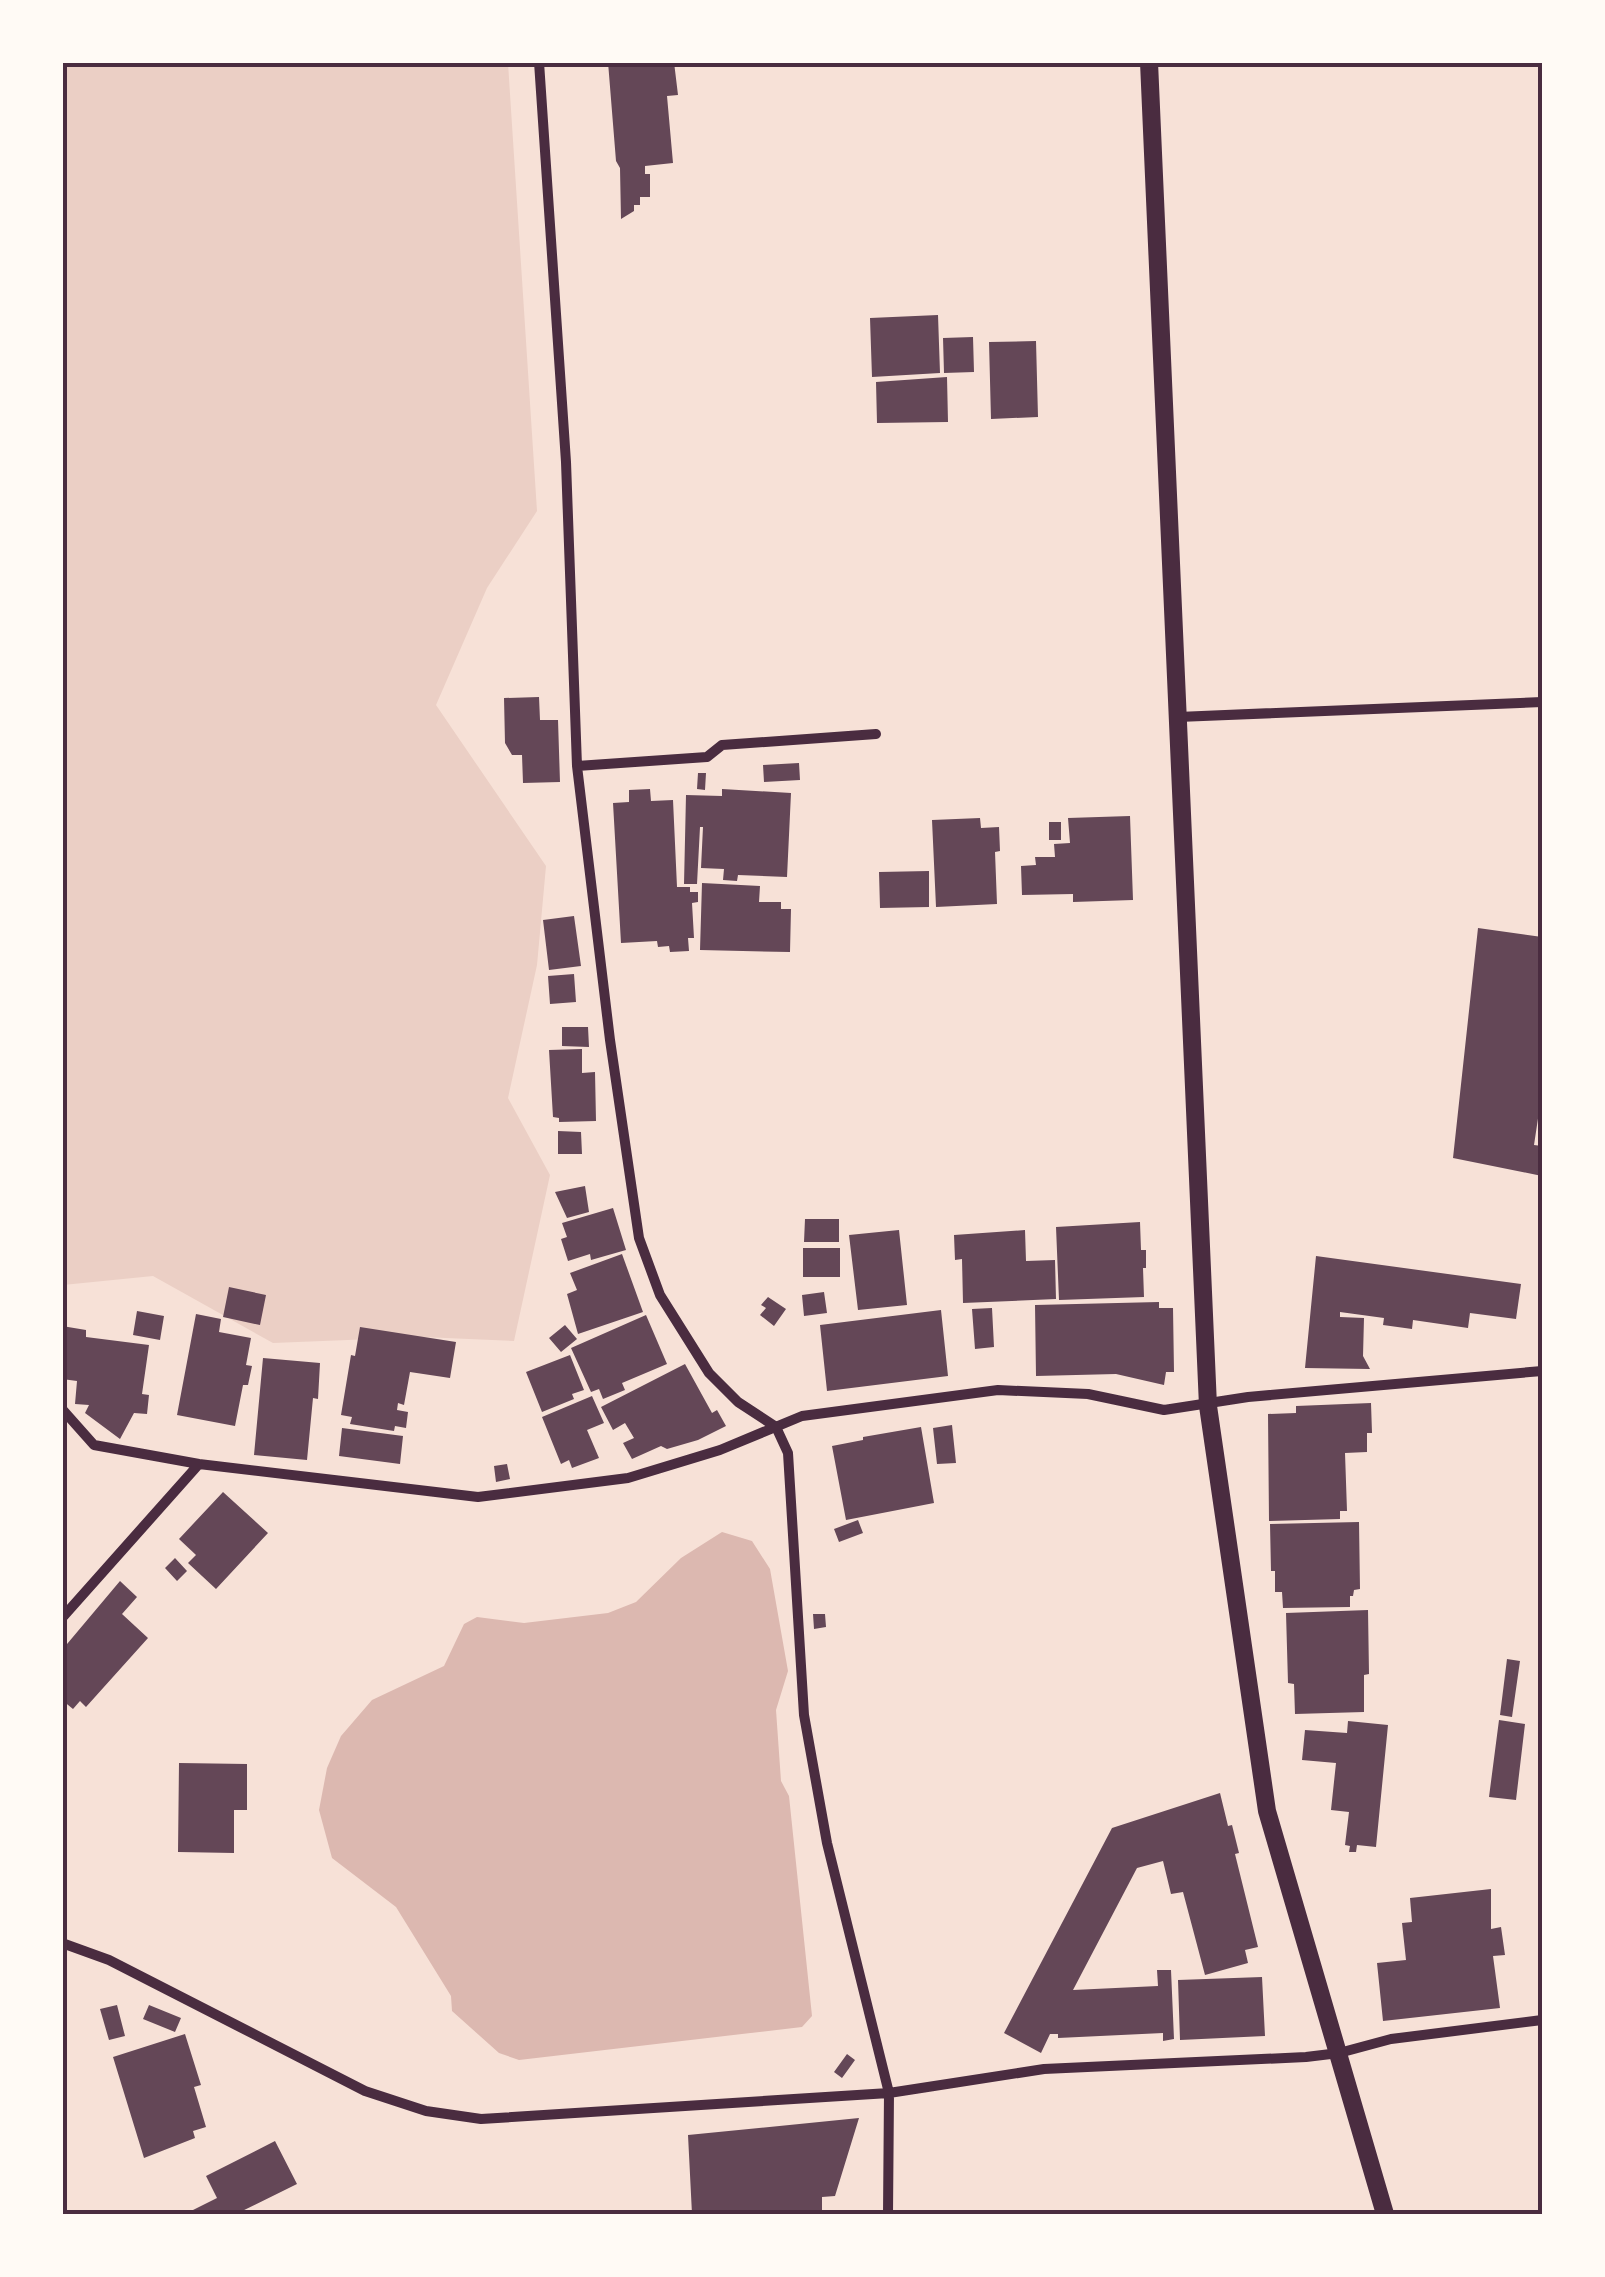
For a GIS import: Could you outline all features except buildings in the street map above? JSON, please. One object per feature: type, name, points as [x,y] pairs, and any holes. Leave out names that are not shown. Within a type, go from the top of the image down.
[{"type":"street","points":[[539,62],[566,462],[577,766],[639,1238],[660,1295],[709,1373],[738,1402],[776,1427],[788,1453],[804,1715],[828,1842],[889,2093],[888,2214]]},
{"type":"street","points":[[1149,62],[1208,1406],[1267,1811],[1385,2214]]},
{"type":"street","points":[[1178,717],[1542,702]]},
{"type":"street","points":[[577,766],[707,758],[722,745],[876,734]]},
{"type":"street","points":[[62,1409],[94,1444],[200,1464],[478,1497],[628,1478],[720,1450],[802,1416],[998,1390],[1088,1394],[1164,1410],[1248,1397],[1542,1371]]},
{"type":"street","points":[[62,1618],[200,1464]]},
{"type":"street","points":[[62,1944],[109,1960],[365,2091],[426,2111],[482,2119],[889,2093],[1044,2069],[1339,2053],[1391,2039],[1542,2020]]},
{"type":"shaded area","points":[[63,63],[508,63],[537,511],[487,588],[436,705],[546,866],[537,965],[508,1098],[550,1175],[514,1341],[422,1337],[273,1343],[153,1276],[63,1285]]},
{"type":"shaded area","points":[[722,1532],[752,1541],[770,1569],[788,1671],[776,1710],[781,1781],[789,1796],[812,2016],[802,2027],[519,2060],[499,2053],[452,2011],[451,1996],[396,1907],[332,1858],[319,1810],[327,1768],[341,1736],[372,1700],[444,1666],[464,1624],[477,1617],[524,1623],[608,1613],[636,1602],[681,1558]]}]
